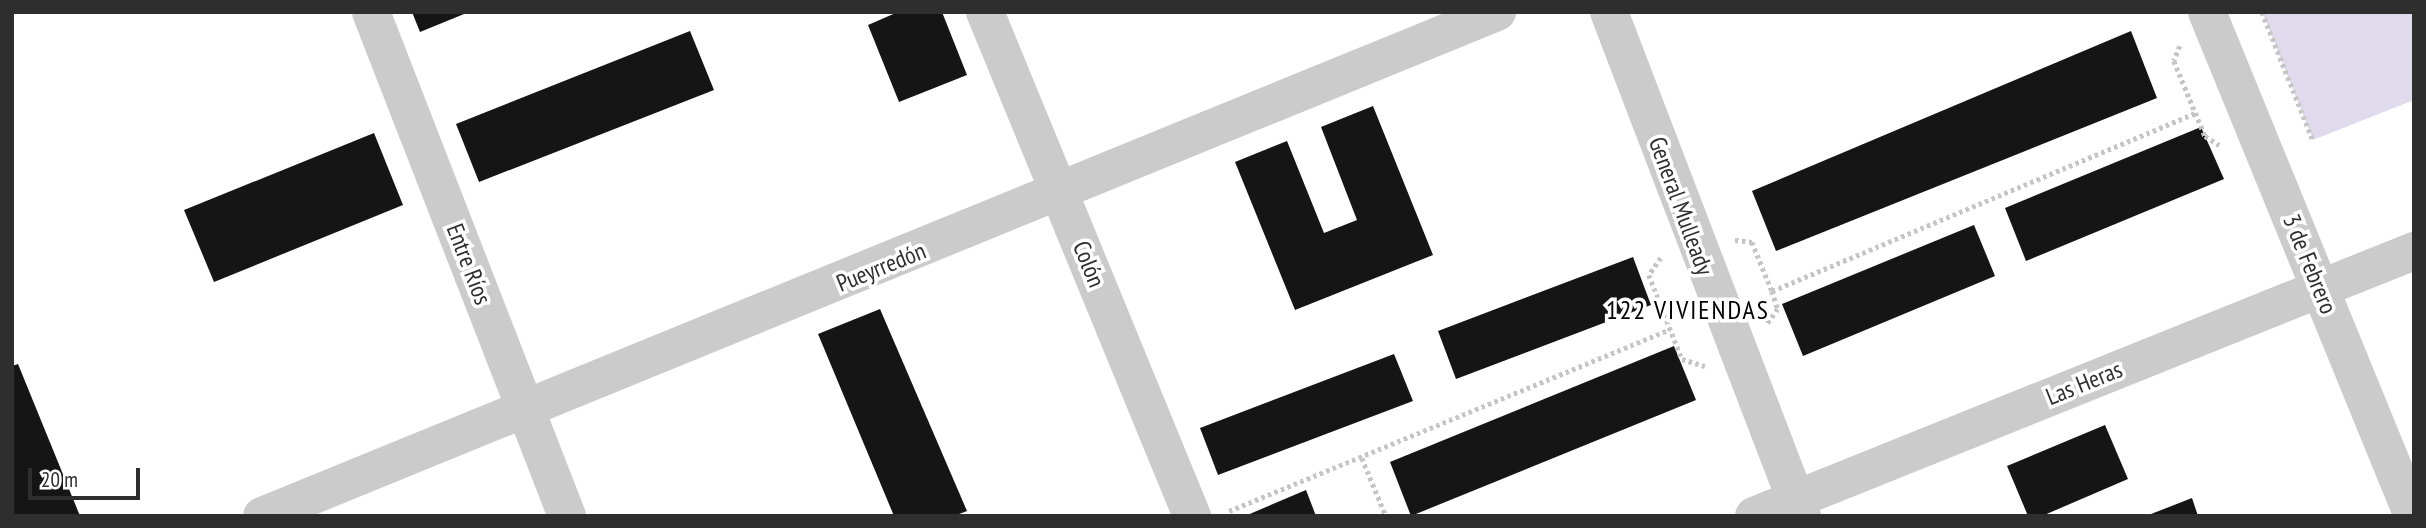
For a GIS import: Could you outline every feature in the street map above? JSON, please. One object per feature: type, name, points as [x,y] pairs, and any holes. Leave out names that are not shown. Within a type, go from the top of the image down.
[{"type":"street","name":"Entre Ríos","points":[[371,12],[567,516]]},
{"type":"street","name":"Colón","points":[[985,12],[1060,194],[1208,514]]},
{"type":"street","name":"Pueyrredón","points":[[262,516],[1060,194],[1497,12]]},
{"type":"street","name":"General Mulleady","points":[[1609,12],[1799,507]]},
{"type":"street","name":"3 de Febrero","points":[[2207,12],[2413,516]]},
{"type":"street","name":"Las Heras","points":[[1754,516],[1799,507],[2414,251]]},
{"type":"path","points":[[2262,12],[2313,140]]},
{"type":"path","points":[[1772,292],[2195,113]]},
{"type":"path","points":[[1658,246],[1662,257],[1649,275],[1682,359],[1706,366],[1711,378]]},
{"type":"path","points":[[1208,514],[1363,458],[1670,329]]},
{"type":"path","points":[[1363,458],[1386,516]]},
{"type":"shaded area","points":[[2262,12],[2414,12],[2414,100],[2313,140]]},
{"type":"building","points":[[412,12],[469,12],[420,32]]},
{"type":"building","points":[[898,12],[942,12],[967,75],[899,102],[868,25]]},
{"type":"building","points":[[690,31],[714,90],[479,182],[456,124]]},
{"type":"building","points":[[2131,31],[2157,98],[1776,251],[1752,191]]},
{"type":"building","points":[[1373,106],[1433,255],[1295,310],[1235,162],[1287,141],[1324,233],[1357,220],[1321,127]]},
{"type":"building","points":[[2201,127],[2224,179],[2026,261],[2005,208]]},
{"type":"building","points":[[374,133],[403,205],[214,282],[184,210]]},
{"type":"building","points":[[1974,225],[1995,276],[1803,356],[1782,304]]},
{"type":"building","points":[[1633,257],[1651,305],[1456,379],[1438,331]]},
{"type":"building","points":[[880,309],[967,511],[954,516],[894,516],[818,334]]},
{"type":"building","points":[[1674,346],[1696,400],[1411,516],[1390,462]]},
{"type":"building","points":[[1394,354],[1413,401],[1218,475],[1200,428]]},
{"type":"building","points":[[18,364],[80,516],[12,516],[12,366]]},
{"type":"building","points":[[2105,425],[2128,479],[2042,516],[2028,516],[2007,466]]},
{"type":"building","points":[[1306,490],[1316,516],[1245,516]]},
{"type":"building","points":[[2192,498],[2198,516],[2146,516]]},
{"type":"district","name":"122 VIVIENDAS","points":[[1688,310]]}]
